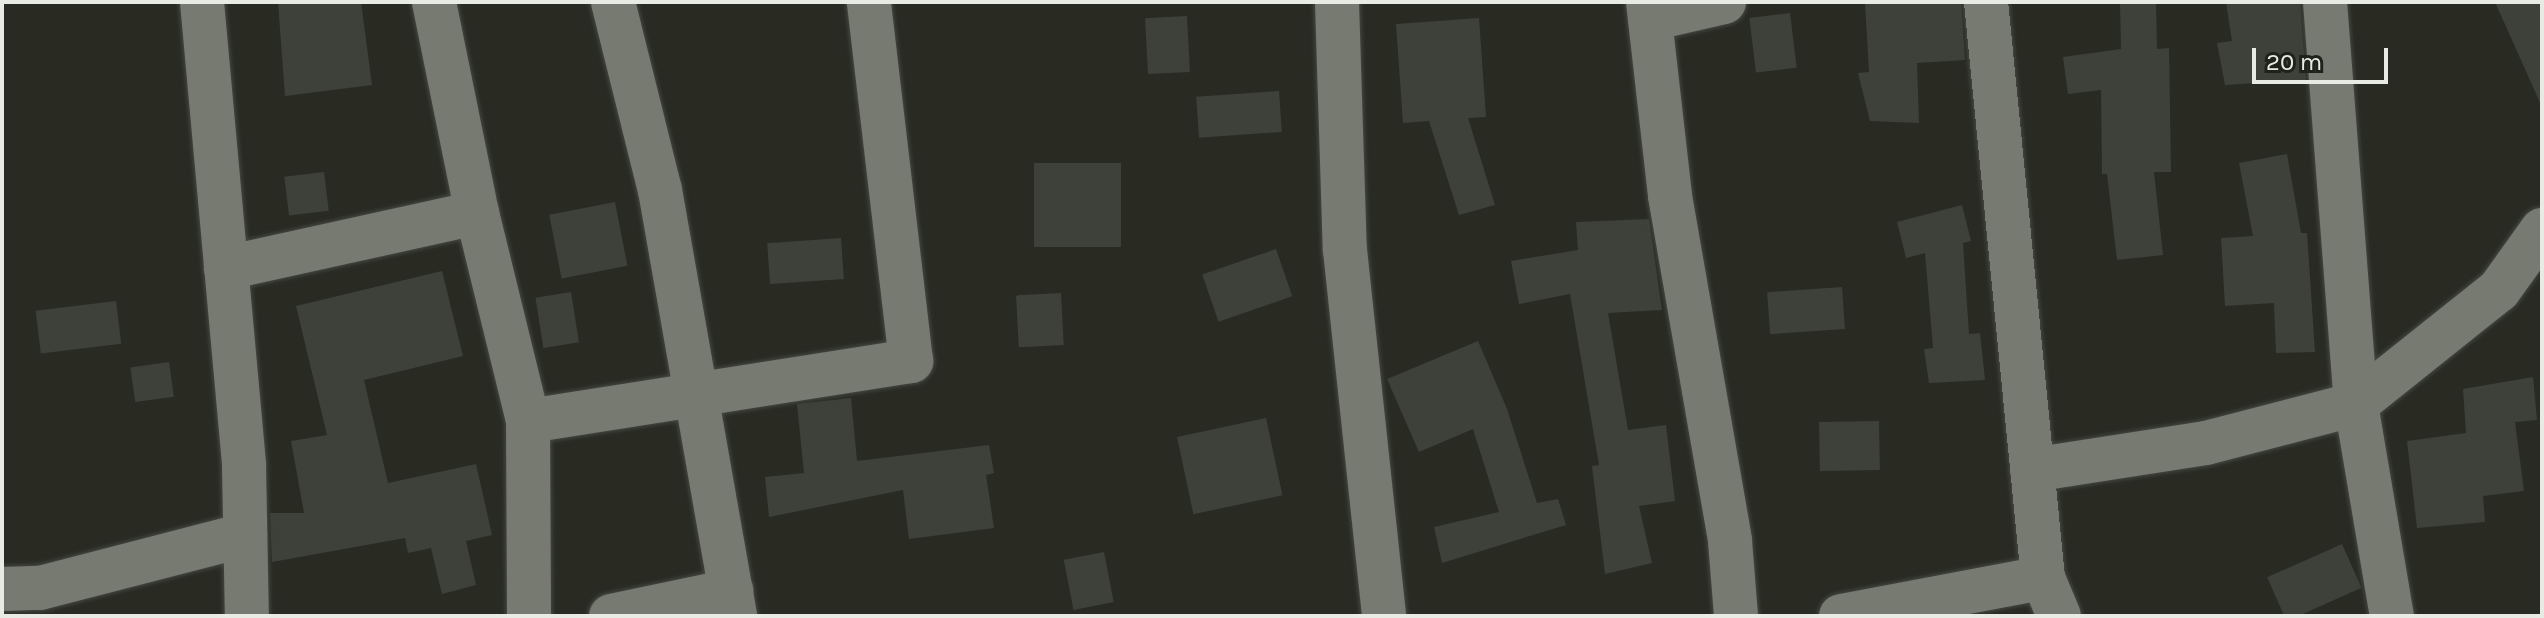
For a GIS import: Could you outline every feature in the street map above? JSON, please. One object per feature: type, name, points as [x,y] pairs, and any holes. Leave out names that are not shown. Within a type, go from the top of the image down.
[{"type":"street","points":[[202,2],[226,268],[245,535],[247,616]]},
{"type":"street","points":[[434,2],[477,213],[528,421],[529,616]]},
{"type":"street","points":[[611,616],[733,604],[660,190],[613,2]]},
{"type":"street","points":[[528,421],[911,361],[869,2]]},
{"type":"street","points":[[1337,2],[1345,250],[1384,616]]},
{"type":"street","points":[[1724,2],[1649,10],[1670,196],[1730,541],[1736,616]]},
{"type":"street","points":[[1841,616],[2051,597],[2032,470],[1986,2]]},
{"type":"street","points":[[2325,2],[2356,404],[2392,616]]},
{"type":"street","points":[[226,268],[477,213]]},
{"type":"street","points":[[2032,470],[2206,443],[2356,404],[2499,290],[2542,230]]},
{"type":"street","points":[[28,598],[245,535]]},
{"type":"building","points":[[278,2],[361,2],[372,85],[285,96]]},
{"type":"building","points":[[1865,2],[1961,2],[1965,60],[1917,63],[1919,123],[1870,121],[1858,73],[1869,72]]},
{"type":"building","points":[[2120,2],[2156,2],[2157,49],[2169,48],[2171,172],[2154,172],[2163,255],[2117,260],[2107,174],[2102,174],[2101,90],[2068,94],[2063,57],[2121,49]]},
{"type":"building","points":[[2226,2],[2300,2],[2306,80],[2225,85],[2217,43],[2232,41]]},
{"type":"building","points":[[2495,2],[2542,2],[2542,107]]},
{"type":"building","points":[[1790,13],[1797,68],[1756,73],[1749,18]]},
{"type":"building","points":[[1187,16],[1190,72],[1148,74],[1145,18]]},
{"type":"building","points":[[1479,18],[1486,117],[1468,118],[1495,205],[1459,215],[1429,121],[1403,123],[1396,24]]},
{"type":"building","points":[[1279,91],[1282,132],[1199,138],[1196,97]]},
{"type":"building","points":[[2287,154],[2301,233],[2307,233],[2315,352],[2276,353],[2274,303],[2225,306],[2221,238],[2253,236],[2239,163]]},
{"type":"building","points":[[1034,163],[1121,163],[1121,247],[1034,247]]},
{"type":"building","points":[[324,172],[329,211],[289,216],[284,177]]},
{"type":"building","points":[[615,202],[627,266],[562,279],[549,215]]},
{"type":"building","points":[[1962,205],[1971,241],[1963,243],[1969,334],[1980,333],[1985,380],[1929,383],[1924,349],[1933,348],[1925,253],[1906,258],[1897,222]]},
{"type":"building","points":[[1649,219],[1662,310],[1608,313],[1628,430],[1666,425],[1675,501],[1639,506],[1652,563],[1605,574],[1592,466],[1599,465],[1570,294],[1519,304],[1511,261],[1578,250],[1576,222]]},
{"type":"building","points":[[841,238],[844,279],[770,284],[767,243]]},
{"type":"building","points":[[1276,249],[1292,296],[1219,322],[1202,274]]},
{"type":"building","points":[[442,271],[463,356],[364,380],[388,483],[476,464],[492,535],[466,541],[476,585],[442,594],[431,548],[408,553],[405,538],[272,562],[270,513],[304,513],[291,441],[327,435],[296,306]]},
{"type":"building","points":[[1842,287],[1845,329],[1770,334],[1767,292]]},
{"type":"building","points":[[571,292],[579,342],[543,348],[535,298]]},
{"type":"building","points":[[1061,293],[1064,345],[1019,347],[1016,295]]},
{"type":"building","points":[[116,301],[121,344],[41,354],[36,311]]},
{"type":"building","points":[[1478,341],[1507,409],[1537,503],[1558,499],[1566,525],[1442,563],[1434,527],[1499,512],[1473,429],[1419,452],[1387,379]]},
{"type":"building","points":[[169,362],[174,397],[135,402],[130,367]]},
{"type":"building","points":[[2533,377],[2537,420],[2515,422],[2524,491],[2483,496],[2485,522],[2417,528],[2407,441],[2466,433],[2463,389]]},
{"type":"building","points":[[851,398],[857,461],[989,445],[994,473],[986,475],[994,528],[909,539],[903,490],[769,517],[765,477],[804,473],[797,404]]},
{"type":"building","points":[[1266,418],[1282,495],[1193,514],[1177,437]]},
{"type":"building","points":[[1879,421],[1880,470],[1820,471],[1819,422]]},
{"type":"building","points":[[2342,544],[2362,588],[2298,616],[2284,616],[2267,577]]},
{"type":"building","points":[[1104,552],[1114,602],[1073,610],[1064,560]]}]
